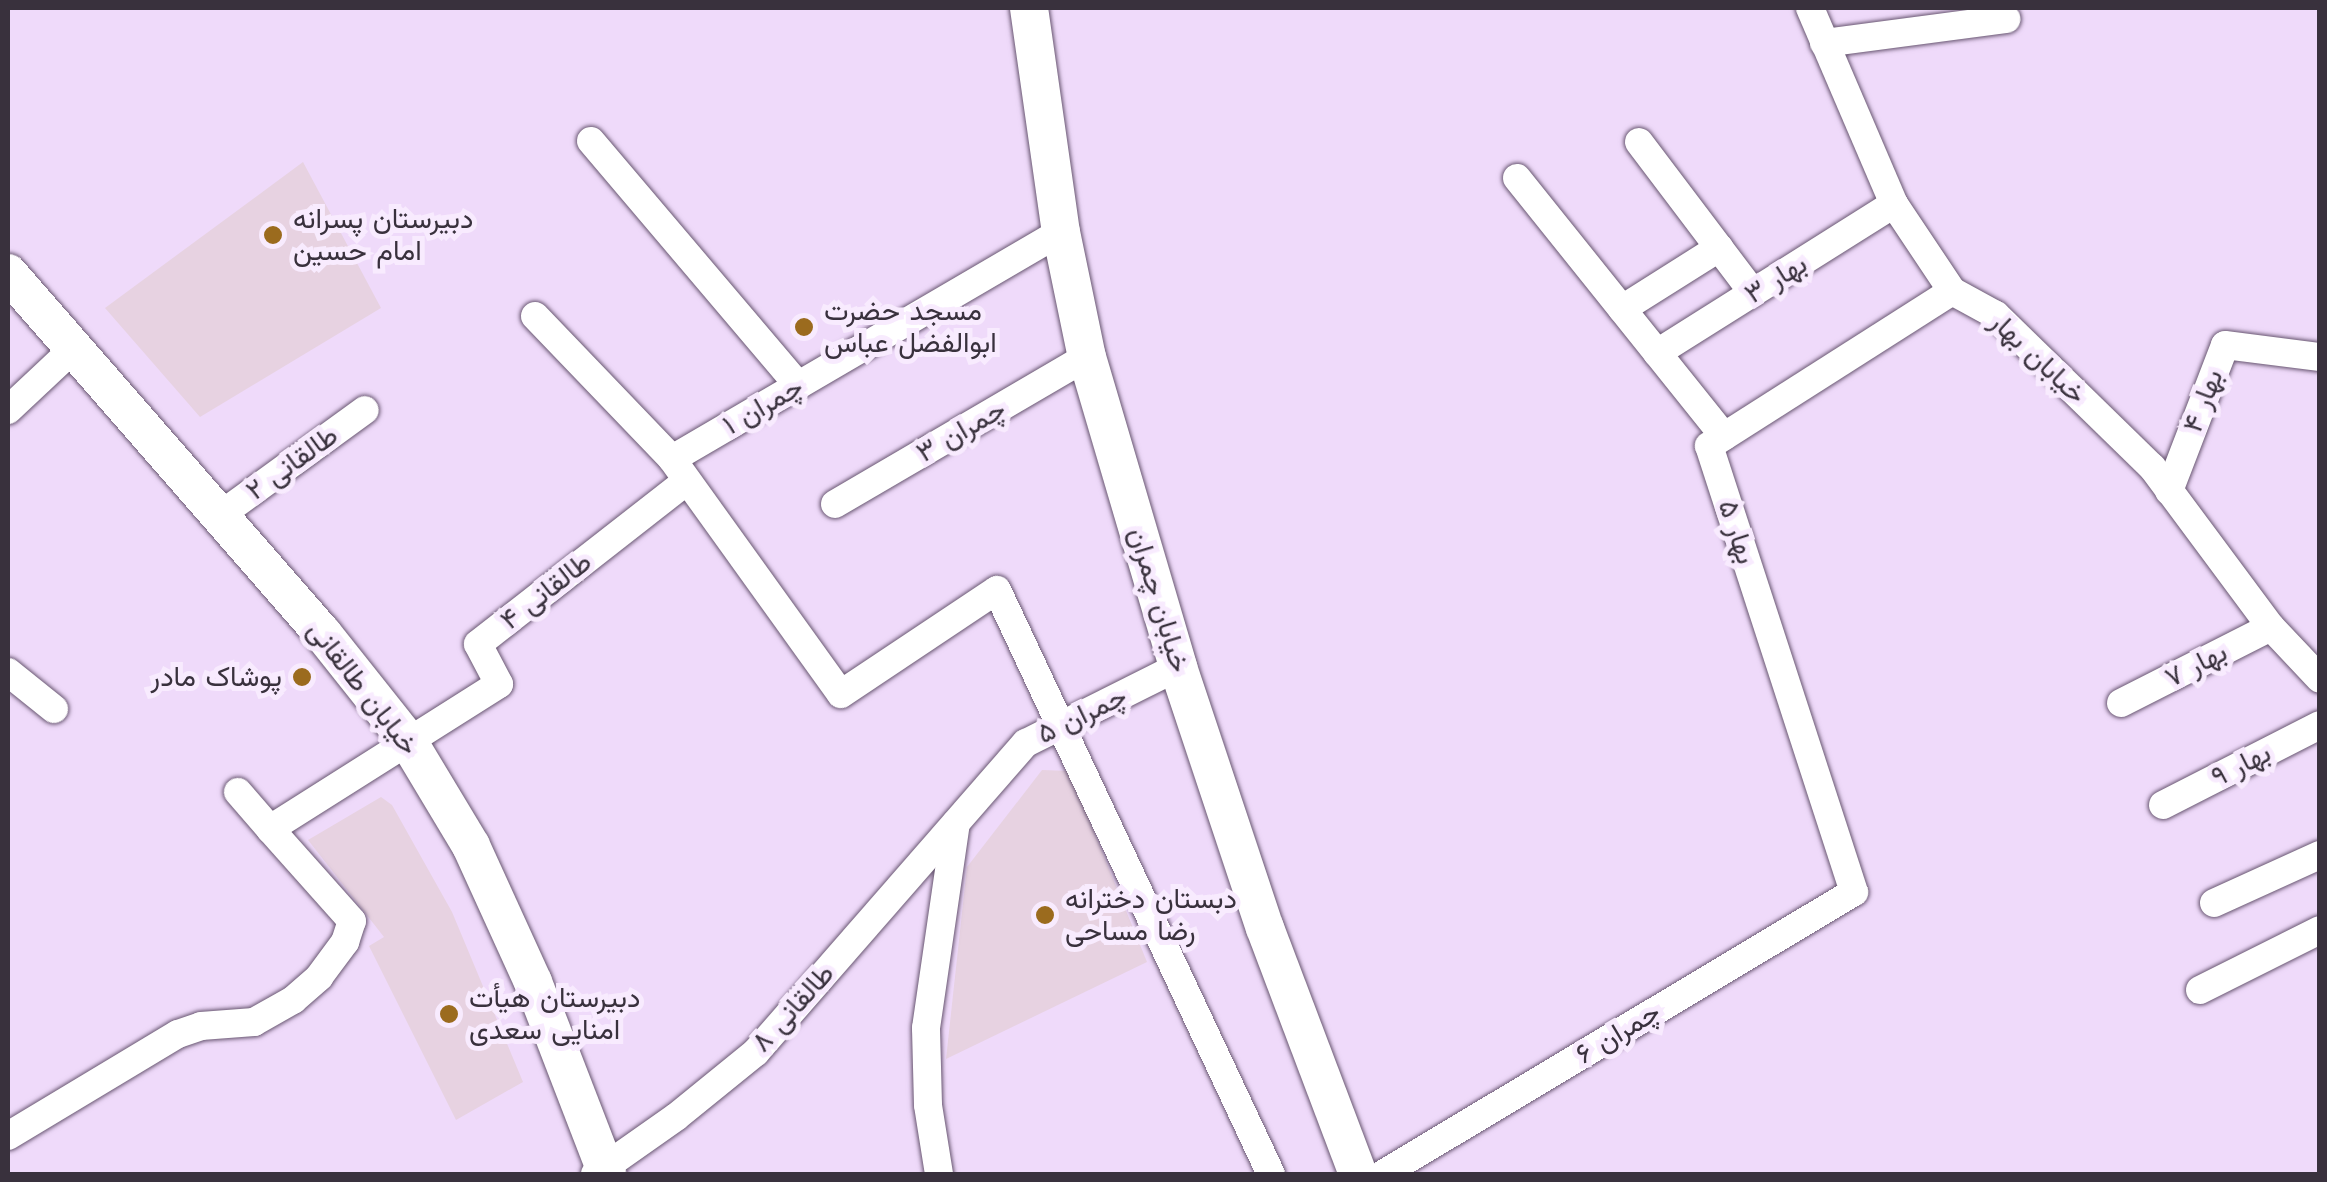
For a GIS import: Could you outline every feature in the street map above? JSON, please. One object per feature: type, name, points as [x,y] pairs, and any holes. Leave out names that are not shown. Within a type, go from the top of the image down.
[{"type":"main road","name":"خیابان چمران","points":[[1028,8],[1061,232],[1087,357],[1178,667],[1265,928],[1358,1174]]},
{"type":"main road","name":"خیابان طالقانی","points":[[8,273],[323,634],[408,741],[471,846],[532,982],[602,1172]]},
{"type":"street","name":"خیابان بهار","points":[[1810,8],[1894,204],[1952,291],[1996,315],[2152,468],[2271,627],[2320,679]]},
{"type":"street","points":[[1824,44],[2006,20]]},
{"type":"street","points":[[591,141],[798,385]]},
{"type":"street","points":[[1639,142],[1754,292]]},
{"type":"street","points":[[1517,178],[1724,436],[1952,291]]},
{"type":"street","name":"بهار ۳","points":[[1657,353],[1894,204]]},
{"type":"street","name":"چمران ۱","points":[[680,470],[798,385],[1061,232]]},
{"type":"street","points":[[1622,309],[1720,248]]},
{"type":"street","points":[[535,316],[680,470],[842,694],[997,590],[1271,1174]]},
{"type":"street","name":"بهار ۴","points":[[2169,491],[2225,345],[2320,357]]},
{"type":"street","points":[[8,410],[72,350]]},
{"type":"street","name":"چمران ۳","points":[[836,504],[1087,357]]},
{"type":"street","name":"طالقانی ۲","points":[[220,516],[365,410]]},
{"type":"street","name":"بهار ۵","points":[[1724,436],[1709,446],[1854,892]]},
{"type":"street","name":"طالقانی ۴","points":[[408,741],[499,684],[478,644],[680,470]]},
{"type":"street","name":"بهار ۷","points":[[2121,703],[2271,627]]},
{"type":"street","name":"چمران ۵","points":[[956,822],[1026,742],[1178,667]]},
{"type":"street","points":[[8,672],[54,708]]},
{"type":"street","name":"بهار ۹","points":[[2163,806],[2320,726]]},
{"type":"street","points":[[270,829],[408,741]]},
{"type":"street","points":[[8,1136],[178,1034],[201,1026],[254,1022],[293,1000],[319,978],[345,942],[352,921],[238,792]]},
{"type":"street","points":[[939,1174],[928,1105],[926,1028],[956,822]]},
{"type":"street","name":"طالقانی ۸","points":[[602,1172],[756,1052],[956,822]]},
{"type":"street","points":[[2214,903],[2320,855]]},
{"type":"street","name":"چمران ۶","points":[[1383,1174],[1854,892]]},
{"type":"street","points":[[2200,990],[2320,930]]},
{"type":"shaded area","name":"دبیرستان پسرانه امام حسین","points":[[303,162],[381,308],[200,417],[105,308]]},
{"type":"shaded area","name":"دبستان دخترانه رضا مساحی","points":[[1042,770],[1069,771],[1147,962],[946,1059],[967,867]]},
{"type":"shaded area","name":"دبیرستان هیأت امنایی سعدی","points":[[381,797],[392,805],[452,912],[523,1082],[456,1120],[369,946],[384,937],[308,840]]},
{"type":"place","name":"دبیرستان پسرانه امام حسین","points":[[273,235]]},
{"type":"place","name":"مسجد حضرت ابوالفضل عباس","points":[[804,327]]},
{"type":"place","name":"پوشاک مادر","points":[[302,677]]},
{"type":"place","name":"دبستان دخترانه رضا مساحی","points":[[1045,915]]},
{"type":"place","name":"دبیرستان هیأت امنایی سعدی","points":[[449,1014]]}]
